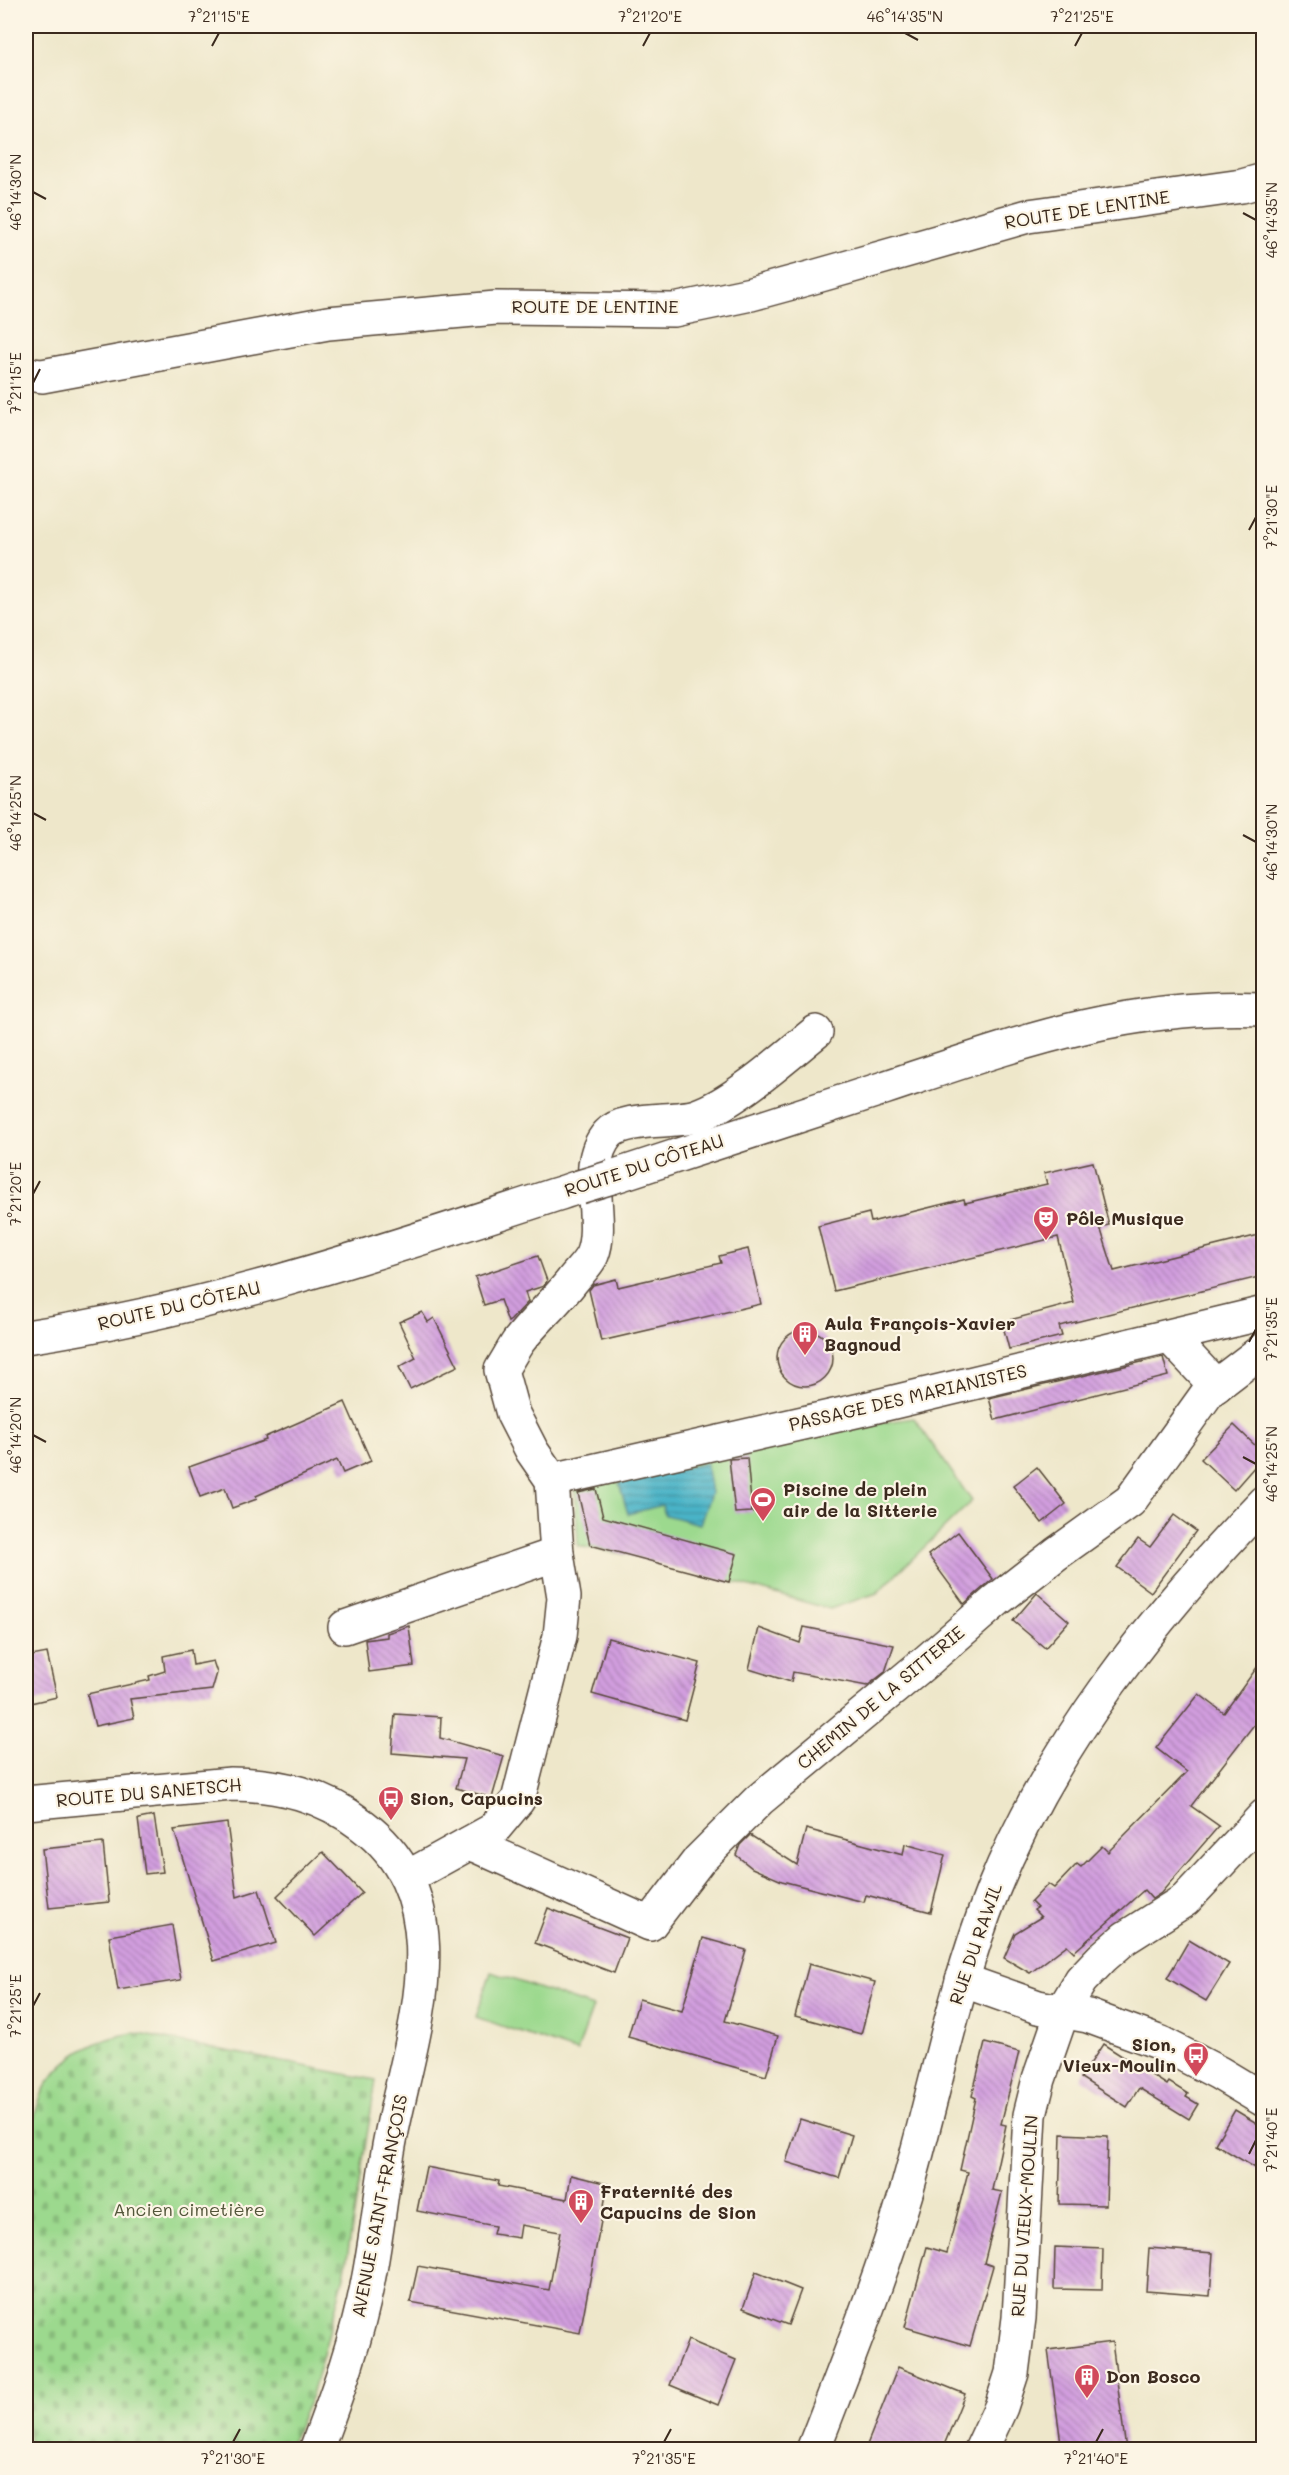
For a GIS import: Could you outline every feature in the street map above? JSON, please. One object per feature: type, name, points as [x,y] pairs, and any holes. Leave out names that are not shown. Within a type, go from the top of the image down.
[{"type":"street","name":"ROUTE DE LENTINE","points":[[26,374],[42,376],[328,323],[496,308],[674,310],[806,279],[1028,216],[1242,186],[1263,180]]},
{"type":"street","name":"ROUTE DU CÔTEAU","points":[[26,1336],[144,1316],[279,1283],[1047,1035],[1091,1023],[1185,1010],[1263,1009]]},
{"type":"street","points":[[408,1877],[493,1830],[518,1800],[560,1636],[564,1596],[552,1480],[532,1451],[513,1414],[501,1370],[518,1342],[555,1304],[592,1256],[595,1236],[595,1172],[598,1153],[607,1134],[619,1127],[696,1115],[716,1106],[766,1073],[816,1032]]},
{"type":"street","name":"PASSAGE DES MARIANISTES","points":[[552,1480],[1170,1337],[1263,1313]]},
{"type":"street","points":[[1170,1337],[1216,1386]]},
{"type":"street","name":"CHEMIN DE LA SITTERIE","points":[[470,1843],[650,1924],[699,1860],[759,1800],[997,1600],[1130,1501],[1209,1391],[1263,1349]]},
{"type":"street","name":"RUE DU RAWIL","points":[[813,2450],[862,2321],[901,2208],[962,1980],[981,1923],[1007,1859],[1046,1782],[1099,1697],[1163,1613],[1263,1502]]},
{"type":"street","points":[[345,1627],[558,1554]]},
{"type":"street","name":"ROUTE DU SANETSCH","points":[[26,1803],[231,1784],[263,1784],[325,1801],[349,1814],[371,1831],[391,1852],[408,1877],[419,1911],[423,1958]]},
{"type":"street","name":"RUE DU VIEUX-MOULIN","points":[[981,2450],[1001,2407],[1012,2373],[1019,2318],[1030,2115],[1039,2079],[1063,2010],[1081,1980],[1102,1958],[1125,1938],[1185,1900],[1263,1818]]},
{"type":"street","name":"AVENUE SAINT-FRANÇOIS","points":[[316,2450],[350,2357],[364,2299],[391,2138],[416,2022],[423,1958]]},
{"type":"street","points":[[962,1980],[1038,2007],[1088,2016],[1161,2043],[1263,2100]]},
{"type":"green space","name":"Piscine de plein air de la Sitterie","points":[[914,1418],[972,1501],[877,1593],[830,1609],[642,1557],[578,1546],[575,1483],[745,1442]]},
{"type":"green space","points":[[491,1972],[593,2007],[577,2052],[476,2017]]},
{"type":"green space","name":"Ancien cimetière","points":[[134,2033],[376,2080],[344,2276],[312,2395],[288,2449],[30,2449],[26,2421],[26,2202],[33,2122],[49,2081],[66,2062],[97,2043]]},
{"type":"water","points":[[706,1463],[711,1493],[700,1524],[665,1515],[662,1505],[628,1514],[619,1483]]},
{"type":"building","points":[[1093,1162],[1109,1225],[1100,1227],[1114,1271],[1263,1234],[1263,1276],[1059,1326],[1062,1336],[1009,1349],[1002,1322],[1074,1303],[1058,1237],[834,1291],[818,1226],[869,1213],[871,1222],[964,1199],[965,1203],[1047,1184],[1044,1173]]},
{"type":"building","points":[[748,1249],[761,1304],[601,1341],[589,1290],[593,1285],[616,1279],[618,1287],[721,1263],[719,1256]]},
{"type":"building","points":[[538,1256],[547,1281],[544,1286],[525,1292],[528,1302],[511,1320],[508,1322],[500,1300],[484,1305],[475,1277]]},
{"type":"building","points":[[422,1312],[428,1322],[434,1318],[458,1366],[410,1389],[399,1367],[416,1358],[399,1322]]},
{"type":"building","name":"Aula François-Xavier Bagnoud","points":[[805,1330],[820,1335],[828,1343],[833,1358],[828,1373],[820,1381],[805,1386],[790,1381],[782,1373],[777,1358],[782,1343],[790,1335]]},
{"type":"building","points":[[1163,1357],[1168,1376],[995,1420],[989,1398]]},
{"type":"building","points":[[345,1402],[371,1461],[343,1473],[337,1460],[256,1496],[257,1499],[232,1508],[225,1488],[200,1497],[189,1467],[266,1440],[265,1437]]},
{"type":"building","points":[[1234,1425],[1263,1453],[1263,1457],[1234,1490],[1201,1459]]},
{"type":"building","points":[[747,1458],[752,1512],[735,1513],[729,1459]]},
{"type":"building","points":[[1037,1467],[1066,1504],[1042,1523],[1013,1486]]},
{"type":"building","points":[[596,1489],[603,1517],[737,1554],[729,1582],[590,1545],[578,1493]]},
{"type":"building","points":[[1174,1515],[1196,1531],[1151,1592],[1117,1567],[1138,1539],[1150,1547]]},
{"type":"building","points":[[958,1532],[993,1579],[964,1604],[928,1555]]},
{"type":"building","points":[[1037,1593],[1069,1621],[1045,1648],[1013,1621]]},
{"type":"building","points":[[409,1626],[414,1666],[369,1672],[365,1640],[387,1637],[387,1633]]},
{"type":"building","points":[[804,1627],[894,1645],[885,1672],[867,1686],[793,1672],[791,1682],[749,1669],[759,1628],[800,1643]]},
{"type":"building","points":[[608,1638],[700,1663],[685,1720],[592,1694]]},
{"type":"building","points":[[191,1650],[193,1665],[213,1661],[217,1673],[212,1690],[130,1699],[134,1718],[95,1726],[87,1694],[150,1680],[149,1676],[165,1671],[163,1656]]},
{"type":"building","points":[[47,1653],[57,1697],[26,1704],[26,1657]]},
{"type":"building","points":[[1263,1659],[1263,1713],[1191,1806],[1219,1826],[1161,1893],[1152,1899],[1144,1890],[1074,1952],[1067,1945],[1030,1973],[1004,1958],[1015,1933],[1041,1917],[1034,1910],[1037,1908],[1031,1902],[1048,1884],[1054,1888],[1077,1864],[1081,1867],[1102,1846],[1108,1852],[1187,1772],[1156,1748],[1199,1694],[1224,1713]]},
{"type":"building","points":[[395,1714],[441,1717],[440,1738],[504,1756],[492,1798],[456,1788],[464,1759],[392,1753]]},
{"type":"building","points":[[154,1816],[163,1872],[145,1874],[138,1819]]},
{"type":"building","points":[[227,1823],[237,1897],[259,1890],[276,1943],[214,1961],[174,1830]]},
{"type":"building","points":[[806,1829],[903,1855],[905,1844],[945,1855],[931,1912],[866,1895],[864,1902],[782,1881],[752,1868],[736,1855],[740,1845],[750,1835],[797,1865]]},
{"type":"building","points":[[103,1843],[109,1902],[49,1908],[42,1849]]},
{"type":"building","points":[[323,1852],[362,1893],[315,1936],[277,1896]]},
{"type":"building","points":[[548,1908],[627,1938],[614,1973],[535,1943]]},
{"type":"building","points":[[172,1925],[181,1980],[118,1990],[109,1936]]},
{"type":"building","points":[[703,1938],[746,1950],[725,2021],[778,2036],[766,2076],[628,2037],[639,1999],[682,2011]]},
{"type":"building","points":[[1189,1940],[1229,1964],[1206,2001],[1167,1978]]},
{"type":"building","points":[[809,1964],[875,1982],[861,2034],[795,2016]]},
{"type":"building","points":[[985,2043],[1019,2052],[1001,2124],[1006,2125],[992,2190],[1002,2192],[984,2263],[993,2266],[970,2346],[905,2327],[927,2247],[947,2253],[968,2172],[960,2170],[976,2098],[972,2096]]},
{"type":"building","points":[[1103,2044],[1167,2085],[1169,2082],[1188,2094],[1186,2097],[1198,2104],[1189,2119],[1139,2088],[1127,2107],[1081,2078]]},
{"type":"building","points":[[1235,2110],[1263,2127],[1263,2158],[1257,2169],[1215,2144]]},
{"type":"building","points":[[800,2119],[852,2135],[839,2178],[786,2162]]},
{"type":"building","points":[[1061,2134],[1108,2136],[1106,2205],[1059,2204]]},
{"type":"building","name":"Fraternité des Capucins de Sion","points":[[426,2167],[499,2181],[498,2186],[567,2199],[571,2175],[608,2184],[580,2333],[410,2302],[418,2266],[549,2290],[560,2232],[521,2225],[519,2238],[493,2234],[495,2226],[417,2211]]},
{"type":"building","points":[[1055,2247],[1103,2249],[1102,2290],[1054,2289]]},
{"type":"building","points":[[1149,2248],[1213,2253],[1210,2296],[1146,2291]]},
{"type":"building","points":[[756,2272],[801,2290],[788,2325],[743,2308]]},
{"type":"building","points":[[688,2340],[736,2360],[718,2405],[670,2385]]},
{"type":"building","name":"Don Bosco","points":[[1112,2342],[1126,2450],[1062,2450],[1048,2350]]},
{"type":"building","points":[[898,2367],[965,2394],[942,2450],[865,2450]]},
{"type":"place","name":"Pôle Musique","points":[[1046,1242]]},
{"type":"place","name":"Aula François-Xavier Bagnoud","points":[[805,1357]]},
{"type":"place","name":"Piscine de plein air de la Sitterie","points":[[763,1523]]},
{"type":"place","name":"Sion, Capucins","points":[[391,1822]]},
{"type":"place","name":"Sion, Vieux-Moulin","points":[[1196,2078]]},
{"type":"place","name":"Fraternité des Capucins de Sion","points":[[581,2225]]},
{"type":"place","name":"Don Bosco","points":[[1087,2400]]}]
